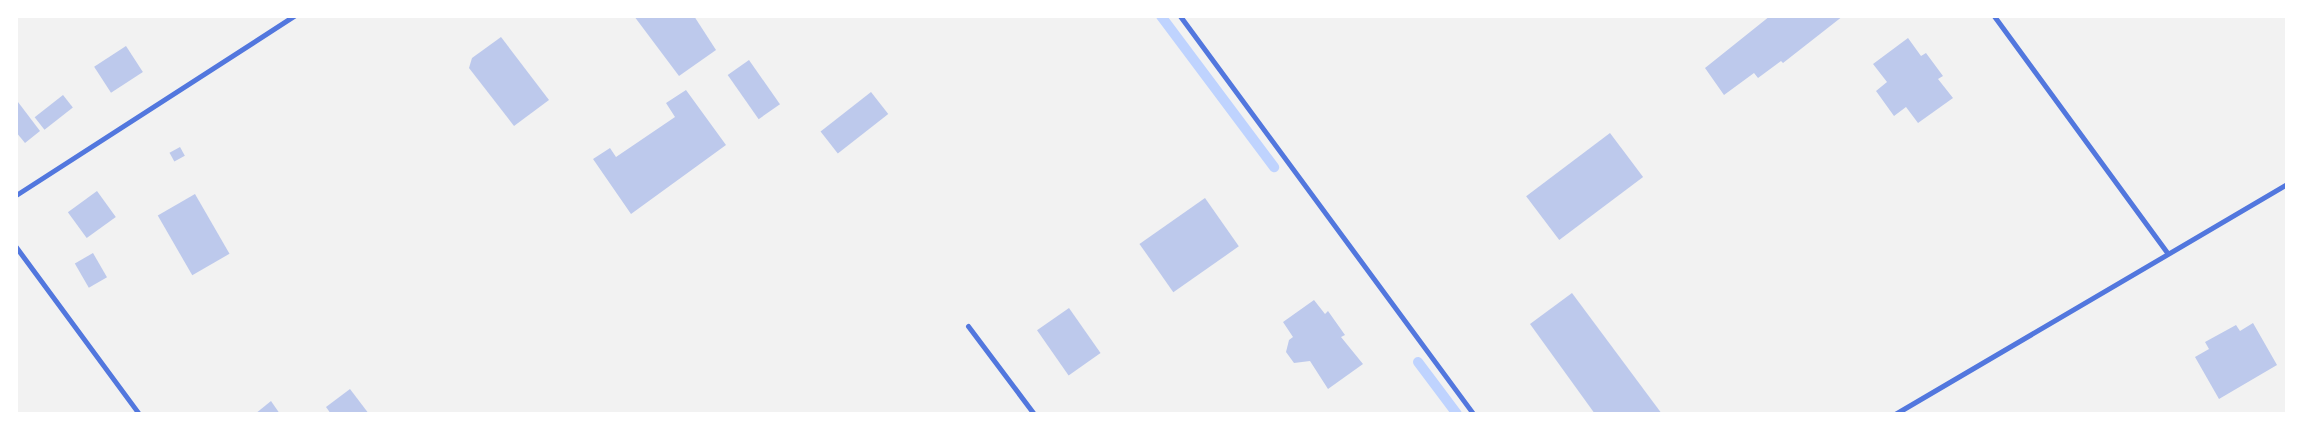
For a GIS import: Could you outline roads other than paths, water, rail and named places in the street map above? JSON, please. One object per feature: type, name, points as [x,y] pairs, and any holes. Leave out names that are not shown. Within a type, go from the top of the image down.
[{"type":"street","points":[[16,195],[294,16]]},
{"type":"street","points":[[1180,16],[1473,414]]},
{"type":"street","points":[[1994,16],[2167,252]]},
{"type":"street","points":[[1895,414],[2167,252],[2287,184]]},
{"type":"street","points":[[16,247],[140,414]]},
{"type":"street","points":[[968,326],[1034,414]]},
{"type":"waterway","points":[[1161,16],[1274,167]]},
{"type":"waterway","points":[[1418,362],[1457,414]]}]
